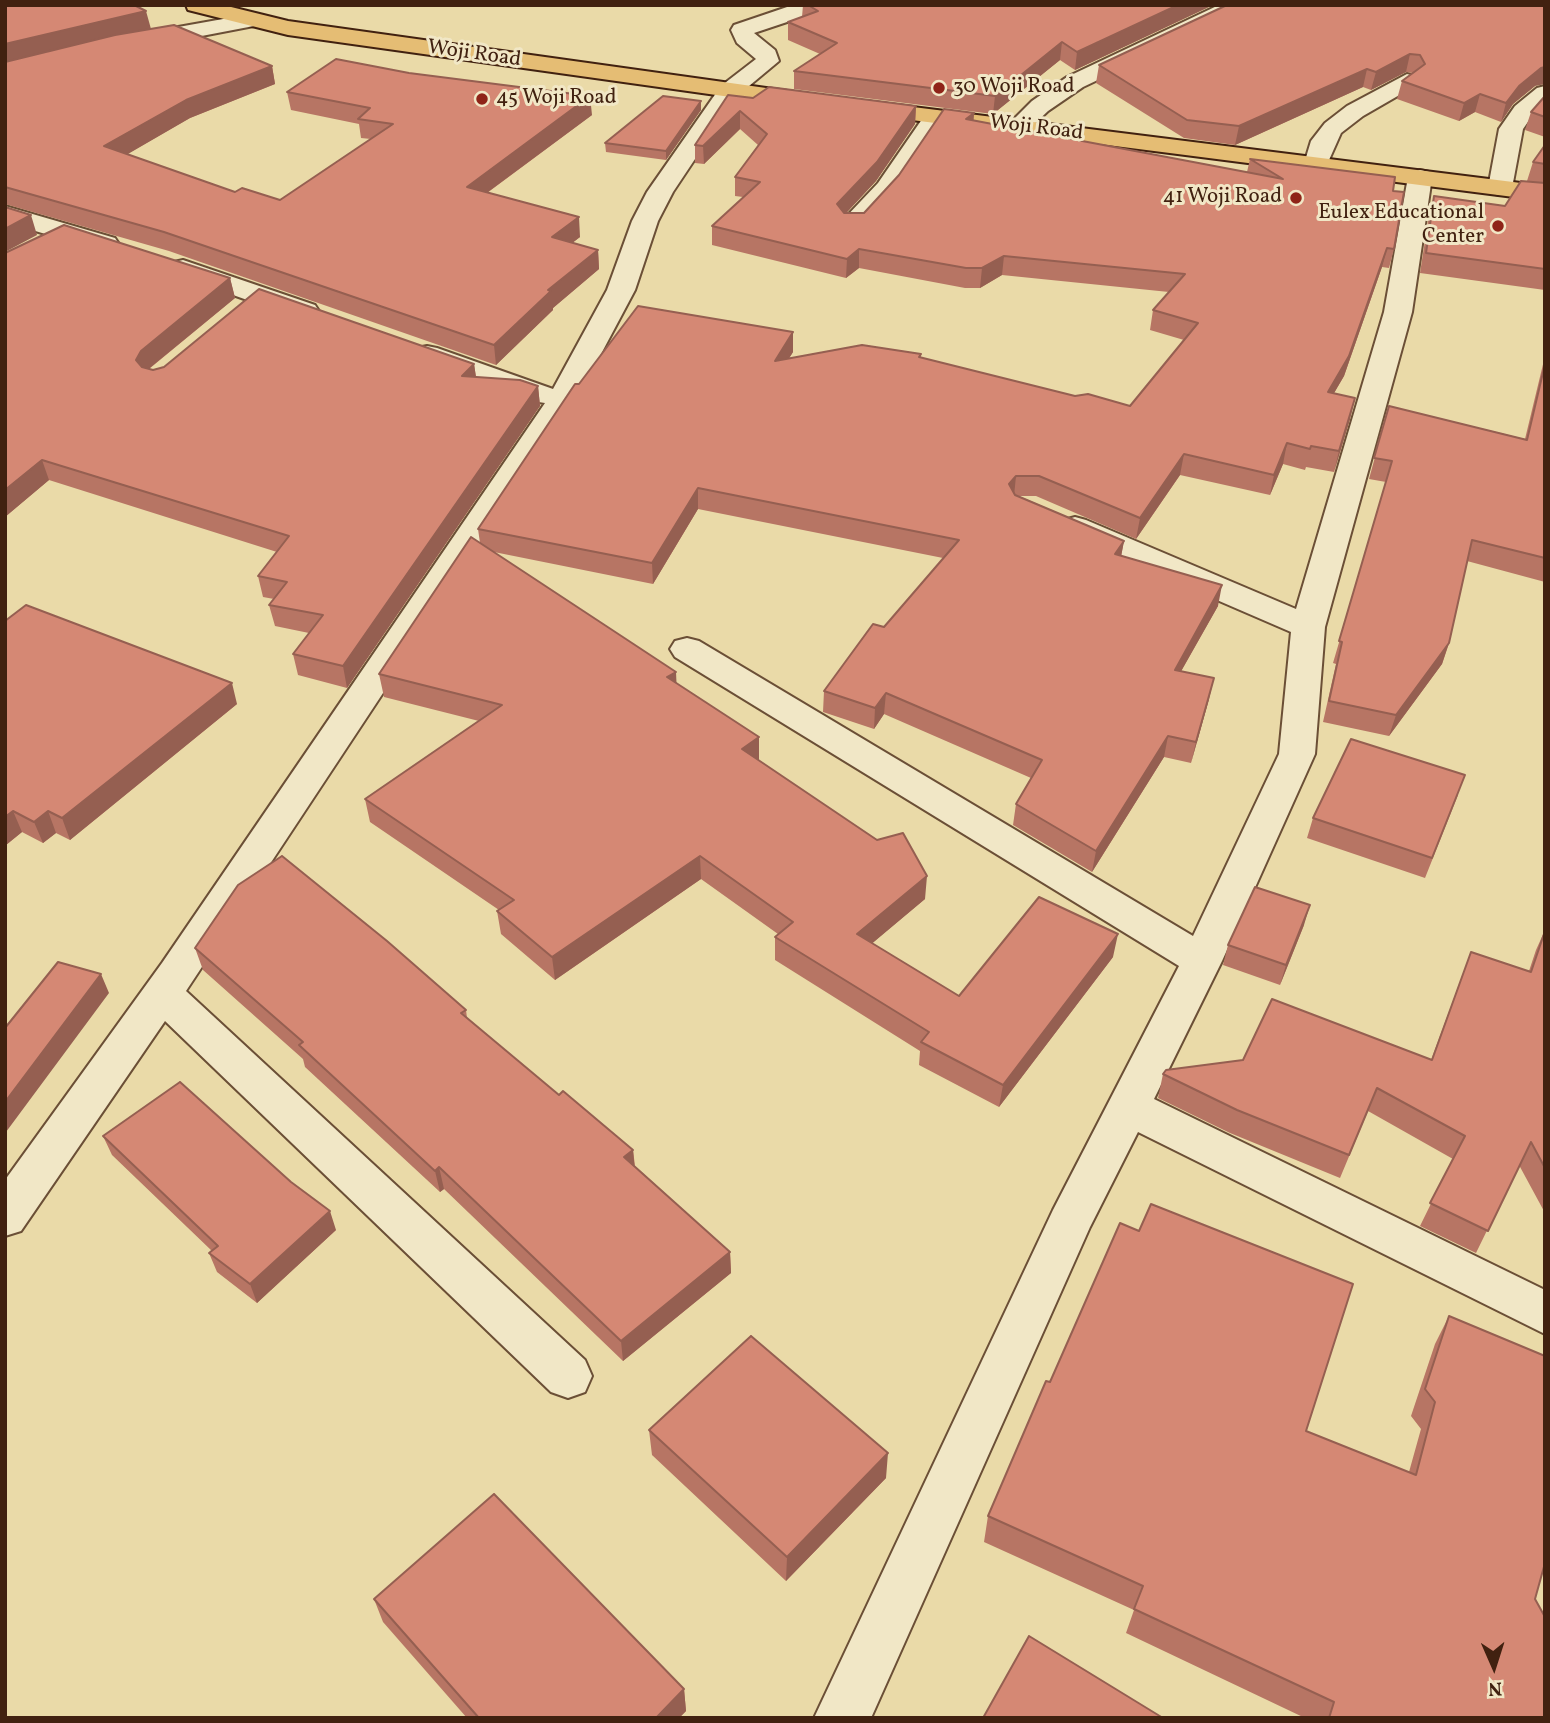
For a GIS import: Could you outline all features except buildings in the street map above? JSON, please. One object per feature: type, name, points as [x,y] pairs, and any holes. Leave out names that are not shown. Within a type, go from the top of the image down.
[{"type":"main road","name":"Woji Road","points":[[196,5],[251,20],[729,91],[1545,194]]},
{"type":"street","points":[[5,1217],[162,993],[561,401],[621,290],[645,221],[660,192],[729,91],[768,61],[766,55],[745,38],[742,30],[815,5]]},
{"type":"street","points":[[1018,127],[1040,106],[1075,82],[1237,5]]},
{"type":"street","points":[[118,44],[251,20]]},
{"type":"street","points":[[1315,164],[1323,141],[1333,128],[1355,111],[1407,81]]},
{"type":"street","points":[[1500,188],[1511,129],[1523,110],[1545,93]]},
{"type":"street","points":[[852,225],[893,181],[935,117]]},
{"type":"street","points":[[842,1718],[1069,1224],[1202,961],[1297,754],[1308,627],[1398,312],[1420,177]]},
{"type":"street","points":[[5,214],[132,252]]},
{"type":"street","points":[[29,253],[66,232]]},
{"type":"street","points":[[159,260],[249,303],[324,318]]},
{"type":"street","points":[[403,346],[561,401]]},
{"type":"street","points":[[1050,517],[1308,627]]},
{"type":"street","points":[[687,649],[1202,961]]},
{"type":"street","points":[[162,993],[568,1376]]},
{"type":"street","points":[[1127,1106],[1545,1313]]},
{"type":"place","name":"30 Woji Road","points":[[939,88]]},
{"type":"place","name":"45 Woji Road","points":[[482,99]]},
{"type":"place","name":"41 Woji Road","points":[[1296,198]]},
{"type":"place","name":"Eulex Educational Center","points":[[1498,226]]}]
